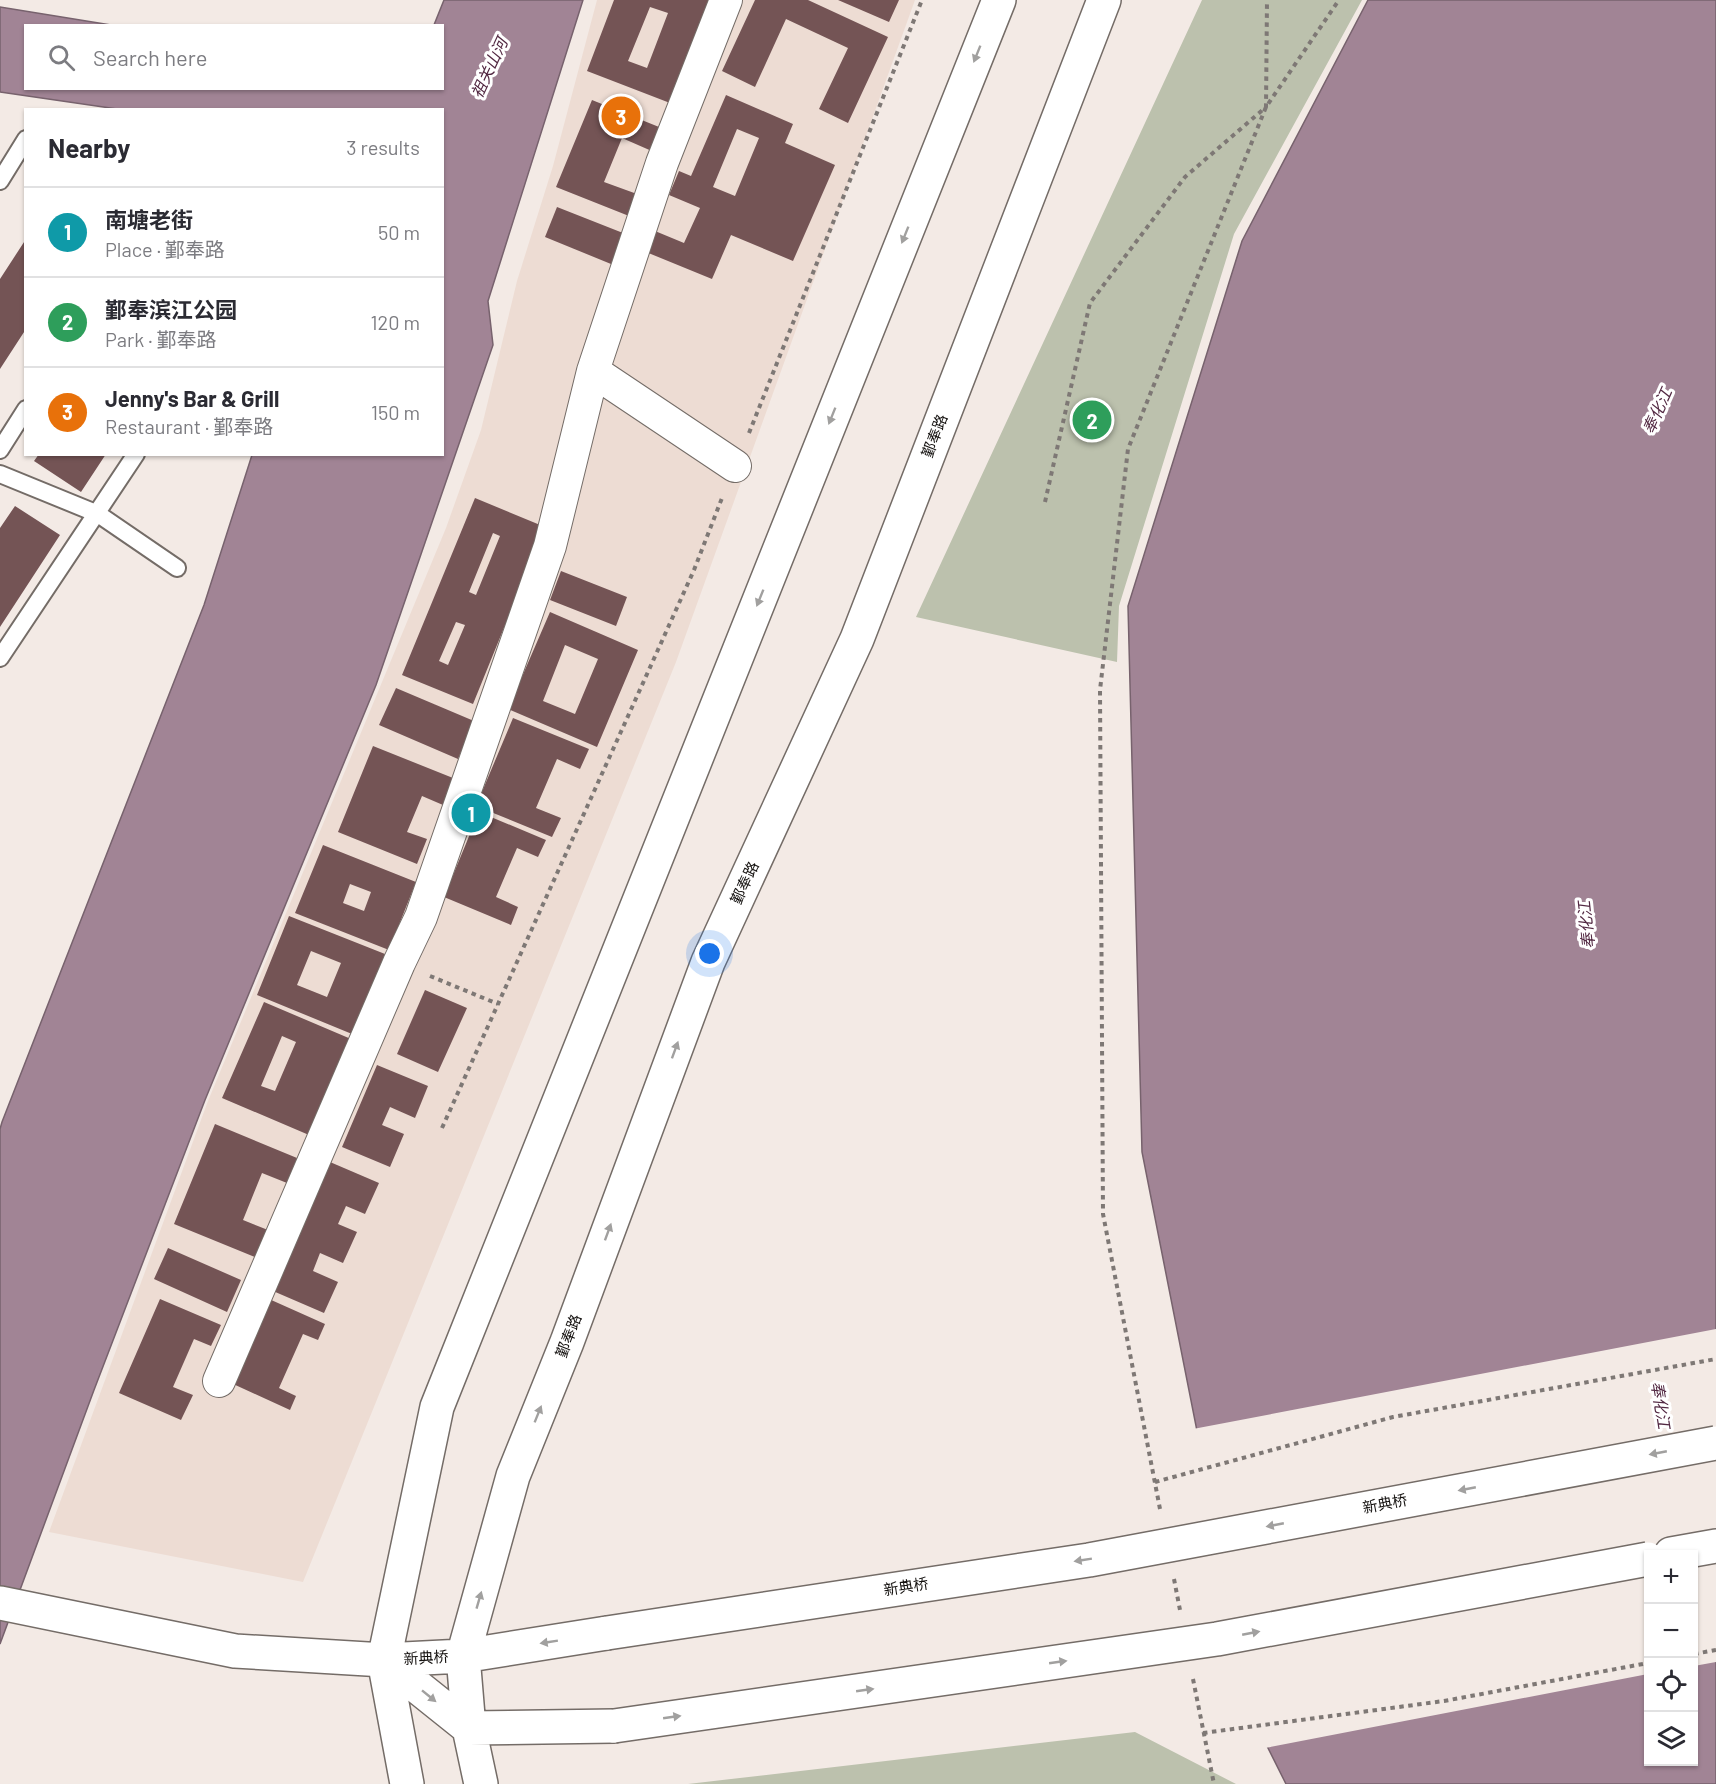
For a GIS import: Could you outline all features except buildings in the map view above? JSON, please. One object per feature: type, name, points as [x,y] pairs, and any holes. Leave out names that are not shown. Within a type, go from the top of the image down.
[{"type":"main road","points":[[407,1784],[384,1660],[437,1407],[999,0]]},
{"type":"main road","name":"鄞奉路","points":[[481,1784],[470,1728],[463,1656],[513,1476],[567,1342],[708,962],[857,639],[1104,0]]},
{"type":"main road","name":"新典桥","points":[[384,1660],[463,1656],[1089,1560],[1716,1443]]},
{"type":"main road","points":[[1694,1550],[1716,1546]]},
{"type":"main road","points":[[470,1728],[614,1726],[1217,1639],[1644,1560]]},
{"type":"main road","points":[[0,1603],[235,1651],[384,1660]]},
{"type":"main road","name":"新典桥","points":[[384,1660],[470,1728]]},
{"type":"street","points":[[219,1381],[399,963],[421,917],[550,546],[593,371],[662,163],[726,0]]},
{"type":"street","points":[[593,371],[735,466]]},
{"type":"lane","points":[[0,181],[24,142]]},
{"type":"lane","points":[[0,450],[24,413]]},
{"type":"lane","points":[[0,658],[135,456]]},
{"type":"lane","points":[[0,474],[98,514],[177,568]]},
{"type":"path","points":[[442,1128],[694,570],[922,0]]},
{"type":"path","points":[[1045,502],[1090,303],[1185,177],[1266,107],[1267,0]]},
{"type":"path","points":[[1162,1516],[1103,1214],[1100,690],[1128,449],[1266,107],[1339,0]]},
{"type":"path","points":[[399,963],[498,1004]]},
{"type":"path","points":[[1155,1482],[1393,1417],[1716,1359]]},
{"type":"path","points":[[1173,1573],[1181,1619]]},
{"type":"path","points":[[1698,1653],[1716,1650]]},
{"type":"path","points":[[1203,1733],[1444,1701],[1644,1663]]},
{"type":"path","points":[[1192,1676],[1214,1784]]},
{"type":"shaded area","points":[[597,0],[915,0],[676,662],[303,1582],[49,1532],[208,1101],[446,528],[481,430],[517,281],[553,166]]},
{"type":"green space","points":[[1202,0],[1362,0],[1234,234],[1119,606],[1117,662],[916,617]]},
{"type":"green space","points":[[1135,1732],[1236,1784],[688,1784]]},
{"type":"water","name":"祖关山河","points":[[444,0],[583,0],[488,301],[493,345],[376,685],[205,1100],[0,1644],[0,1129],[2,1122],[204,605],[252,456],[444,456],[444,108],[110,108],[0,92],[0,7],[105,24],[24,24],[24,90],[444,90],[444,24],[434,24]]},
{"type":"water","name":"奉化江","points":[[1368,0],[1716,0],[1716,1784],[1286,1784],[1254,1720],[1142,1152],[1128,606],[1242,241]]},
{"type":"pier","points":[[1716,1329],[1716,1662],[1698,1665],[1698,1550],[1644,1550],[1644,1675],[1265,1748],[1251,1720],[1193,1429]]},
{"type":"place","name":"Jenny's Bar & Grill","points":[[621,116]]},
{"type":"place","name":"鄞奉滨江公园","points":[[1092,420]]},
{"type":"place","name":"南塘老街","points":[[471,813]]}]
